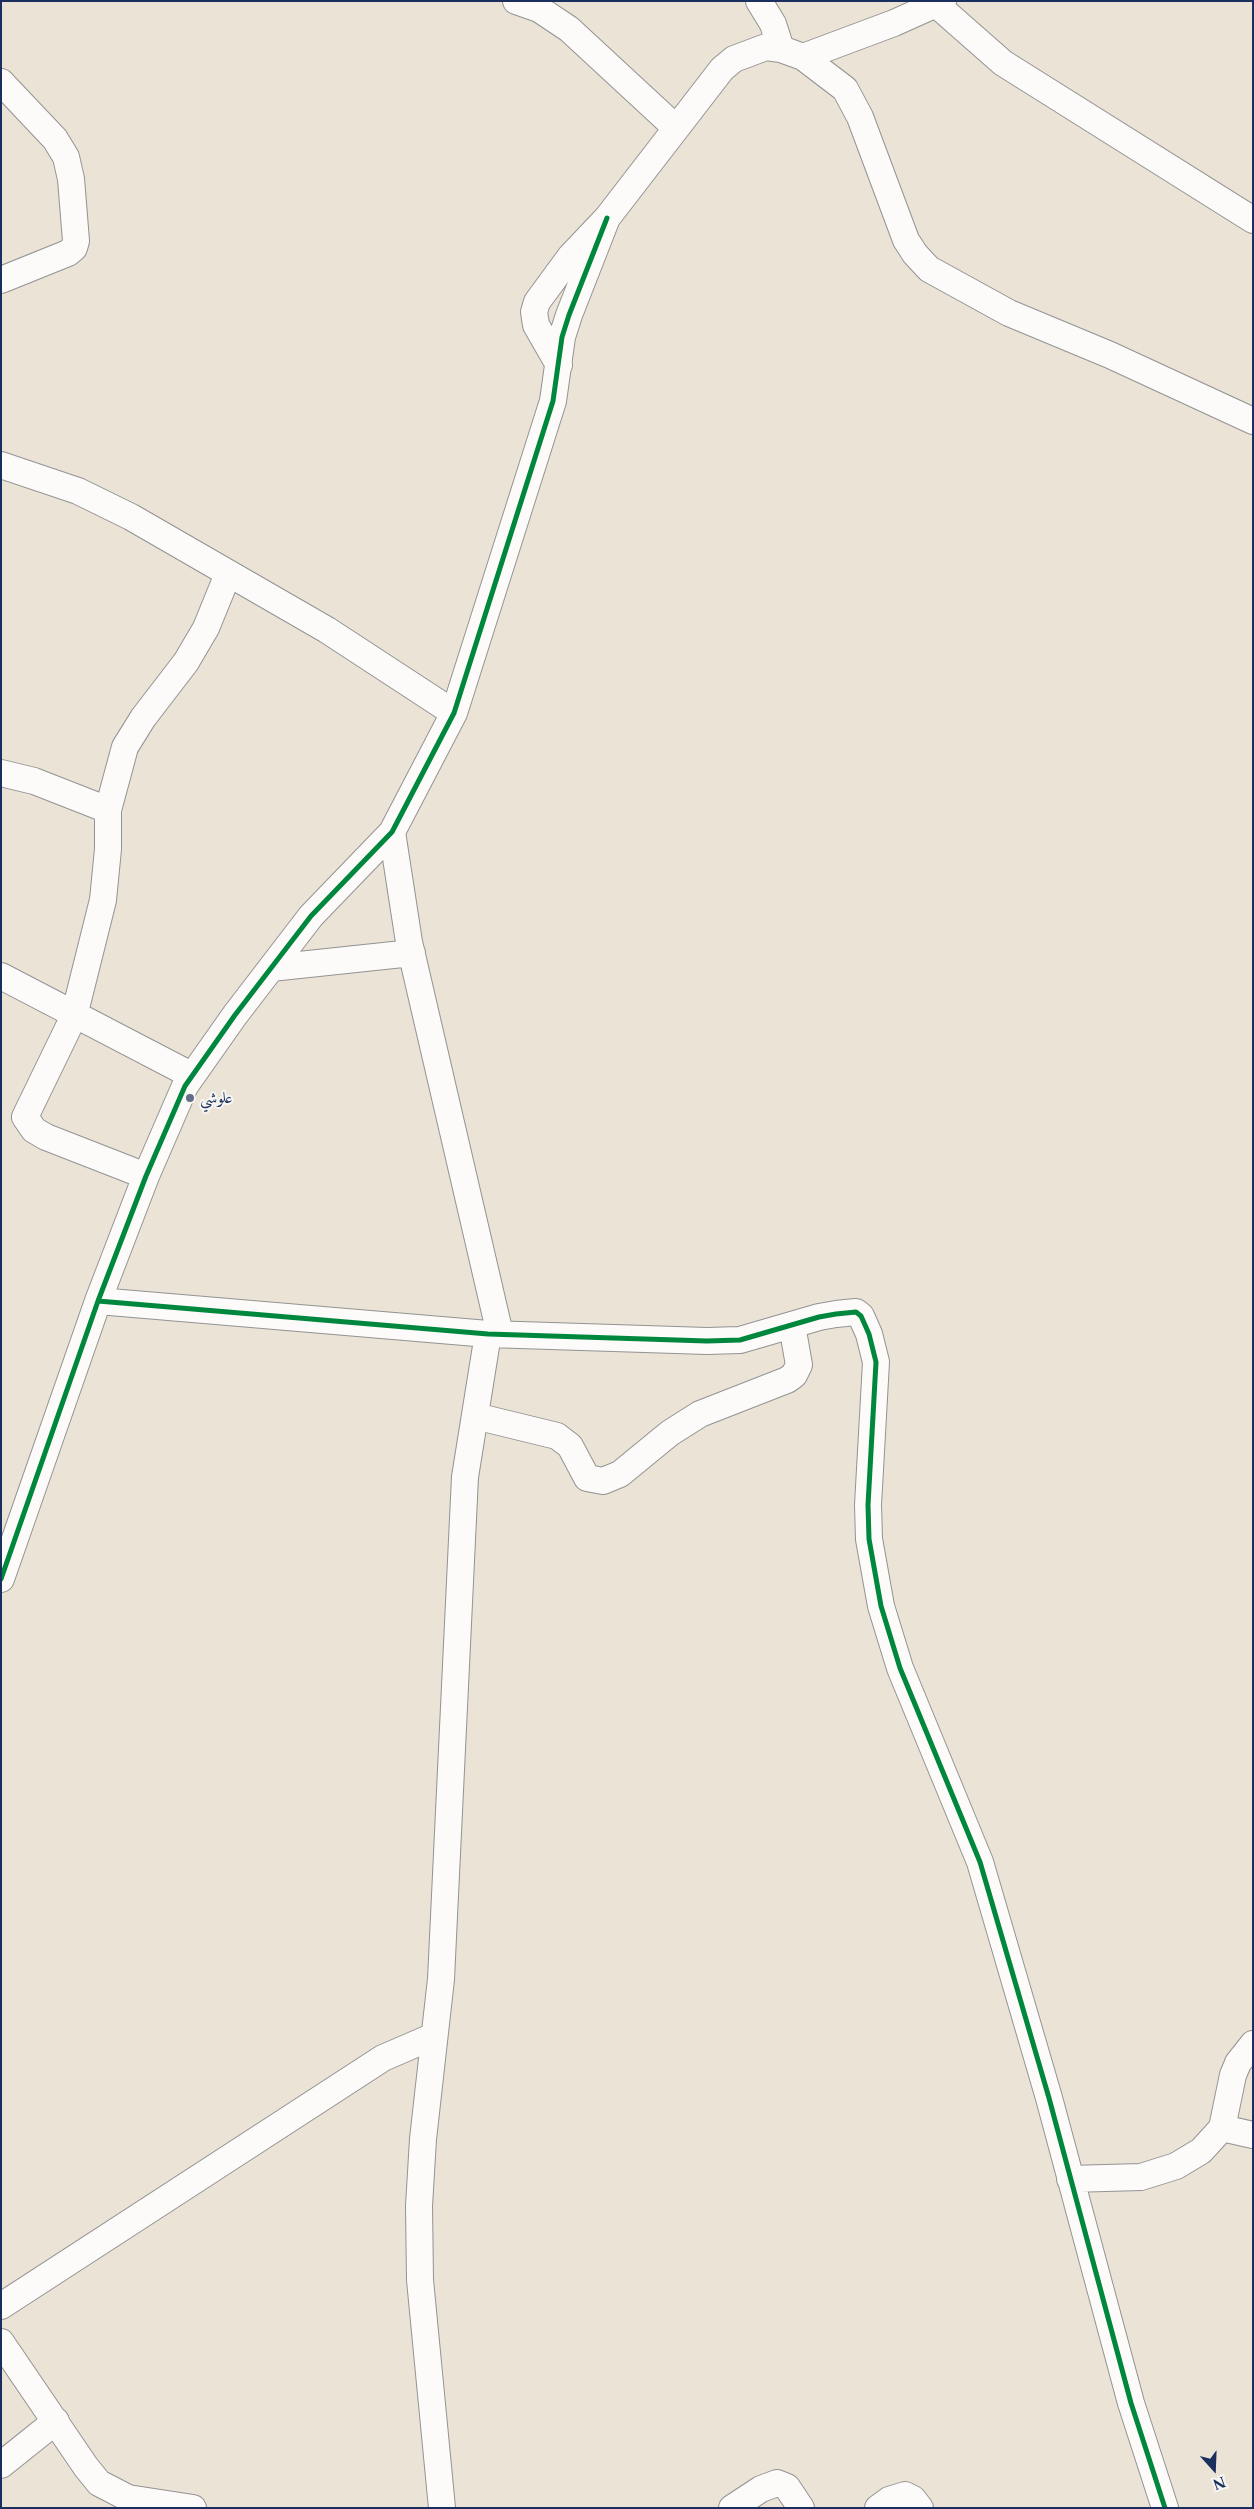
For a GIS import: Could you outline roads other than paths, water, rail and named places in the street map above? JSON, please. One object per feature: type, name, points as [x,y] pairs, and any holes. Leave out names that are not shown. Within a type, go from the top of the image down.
[{"type":"street","points":[[516,1],[539,10],[570,29],[676,128]]},
{"type":"street","points":[[759,1],[792,53]]},
{"type":"street","points":[[792,53],[940,3],[1003,63],[1253,220]]},
{"type":"street","points":[[559,365],[536,325],[534,312],[537,302],[570,256],[607,218],[722,69],[734,59],[766,48],[792,53],[837,82],[853,100],[906,240],[914,254],[929,269],[1009,313],[1120,359],[1253,421]]},
{"type":"street","points":[[1,82],[55,139],[66,157],[72,179],[76,241],[74,248],[68,253],[1,280]]},
{"type":"street","points":[[1,1579],[98,1302],[146,1176],[191,1075],[311,916],[392,832],[454,713],[553,401],[562,337],[571,307],[607,218]]},
{"type":"street","points":[[1,465],[78,491],[132,517],[327,630],[454,713]]},
{"type":"street","points":[[146,1176],[46,1137],[34,1130],[25,1117],[74,1016],[103,900],[107,857],[108,810],[125,747],[143,718],[186,662],[206,628],[228,574]]},
{"type":"street","points":[[1,773],[34,781],[108,810]]},
{"type":"street","points":[[392,832],[412,953],[494,1334],[475,1416],[465,1477],[450,1824],[441,1978],[422,2139],[418,2206],[420,2280],[442,2508]]},
{"type":"street","points":[[271,968],[412,953]]},
{"type":"street","points":[[1,976],[74,1016],[191,1075]]},
{"type":"street","points":[[98,1302],[494,1334],[726,1341],[765,1334],[819,1317],[856,1312],[864,1321],[870,1334],[876,1362],[868,1505],[869,1539],[880,1606],[900,1668],[980,1862],[1131,2403],[1165,2508]]},
{"type":"street","points":[[475,1416],[557,1436],[570,1446],[587,1478],[603,1481],[620,1474],[670,1433],[700,1414],[787,1380],[794,1375],[800,1365],[792,1325]]},
{"type":"street","points":[[1,2306],[383,2058],[434,2036]]},
{"type":"street","points":[[1070,2179],[1126,2180],[1155,2174],[1176,2166],[1201,2151],[1222,2128],[1233,2075],[1238,2063],[1253,2044]]},
{"type":"street","points":[[1222,2128],[1253,2135]]},
{"type":"street","points":[[1,2342],[86,2467],[112,2498],[128,2498],[193,2508]]},
{"type":"street","points":[[1,2465],[56,2421]]},
{"type":"street","points":[[732,2508],[761,2489],[777,2483],[787,2487],[801,2508]]},
{"type":"street","points":[[878,2508],[890,2500],[905,2495],[913,2498],[920,2508]]},
{"type":"place","name":"علوشي","points":[[190,1098]]}]
